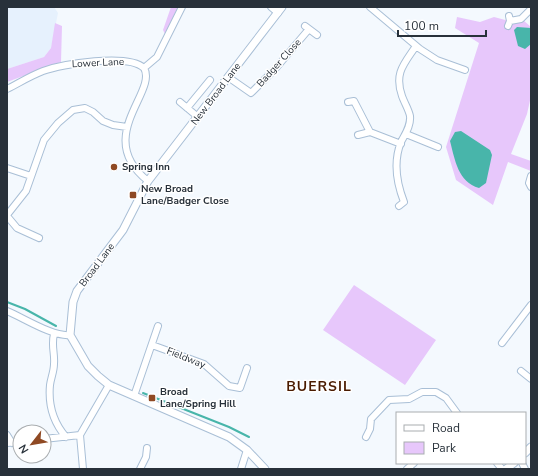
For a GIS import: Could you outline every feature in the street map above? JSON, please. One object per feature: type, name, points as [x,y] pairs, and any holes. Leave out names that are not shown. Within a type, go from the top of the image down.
[{"type":"main road","name":"New Broad Lane","points":[[148,181],[280,10]]},
{"type":"main road","name":"Broad Lane","points":[[70,335],[73,302],[77,291],[123,230],[148,181]]},
{"type":"main road","points":[[70,335],[88,366],[109,385],[229,437],[247,450],[265,469]]},
{"type":"street","points":[[148,181],[136,172],[127,156],[127,127],[144,82],[146,74],[144,68],[157,57],[182,7]]},
{"type":"street","points":[[271,7],[280,10]]},
{"type":"street","points":[[370,7],[416,46],[437,60],[465,70]]},
{"type":"street","points":[[509,21],[521,19],[531,9]]},
{"type":"street","name":"Badger Close","points":[[228,77],[251,93],[276,68],[307,28],[316,35]]},
{"type":"street","points":[[399,206],[404,202],[398,185],[396,166],[410,116],[399,87],[398,79],[400,72],[416,46]]},
{"type":"street","name":"Lower Lane","points":[[7,89],[41,72],[77,63],[134,62],[144,68]]},
{"type":"street","points":[[187,108],[210,80]]},
{"type":"street","points":[[353,101],[370,132]]},
{"type":"street","points":[[180,102],[198,117]]},
{"type":"street","points":[[38,238],[33,237],[17,228],[7,215],[26,192],[44,140],[58,123],[73,110],[85,108],[113,125],[127,127]]},
{"type":"street","points":[[358,135],[370,132],[401,144]]},
{"type":"street","points":[[406,134],[438,147]]},
{"type":"street","points":[[7,168],[31,176]]},
{"type":"street","points":[[531,176],[529,183],[531,187]]},
{"type":"street","points":[[502,343],[531,306]]},
{"type":"street","points":[[7,311],[54,334],[62,336],[70,335]]},
{"type":"street","points":[[134,396],[158,326]]},
{"type":"street","points":[[54,334],[51,343],[55,363],[50,386],[50,408],[58,428],[66,437]]},
{"type":"street","name":"Fieldway","points":[[152,345],[204,364],[229,386],[240,388],[247,368]]},
{"type":"street","points":[[521,370],[531,379]]},
{"type":"street","points":[[83,469],[80,435],[109,385]]},
{"type":"street","points":[[366,438],[370,429],[371,419],[389,400],[409,399],[422,392],[436,392],[446,398],[457,412]]},
{"type":"street","points":[[7,435],[9,443]]},
{"type":"street","points":[[52,438],[80,435]]},
{"type":"street","points":[[140,469],[146,457],[147,448]]},
{"type":"street","points":[[241,469],[247,450]]},
{"type":"shaded area","points":[[7,7],[54,7],[58,13],[51,48],[44,57],[7,69]]},
{"type":"shaded area","points":[[517,27],[531,28],[531,44],[525,49],[518,46],[514,30]]},
{"type":"shaded area","points":[[461,131],[490,150],[492,155],[486,183],[479,188],[466,181],[456,163],[450,141],[455,132]]},
{"type":"green space","points":[[171,7],[178,7],[165,34],[163,30]]},
{"type":"green space","points":[[457,17],[480,22],[494,17],[516,23],[523,20],[531,27],[531,96],[527,114],[511,154],[531,161],[531,171],[508,162],[493,205],[456,180],[446,147],[479,43],[455,28]]},
{"type":"green space","points":[[55,23],[62,26],[61,62],[7,82],[7,69],[44,57],[51,48]]},
{"type":"green space","points":[[354,285],[436,340],[405,385],[323,330]]},
{"type":"waterway","points":[[7,302],[25,309],[56,326]]},
{"type":"waterway","points":[[143,393],[229,427],[249,437]]},
{"type":"place","name":"Spring Inn","points":[[114,167]]},
{"type":"place","name":"New Broad Lane/Badger Close","points":[[133,195]]},
{"type":"place","name":"Broad Lane/Spring Hill","points":[[152,398]]},
{"type":"district","name":"BUERSIL","points":[[319,386]]}]
